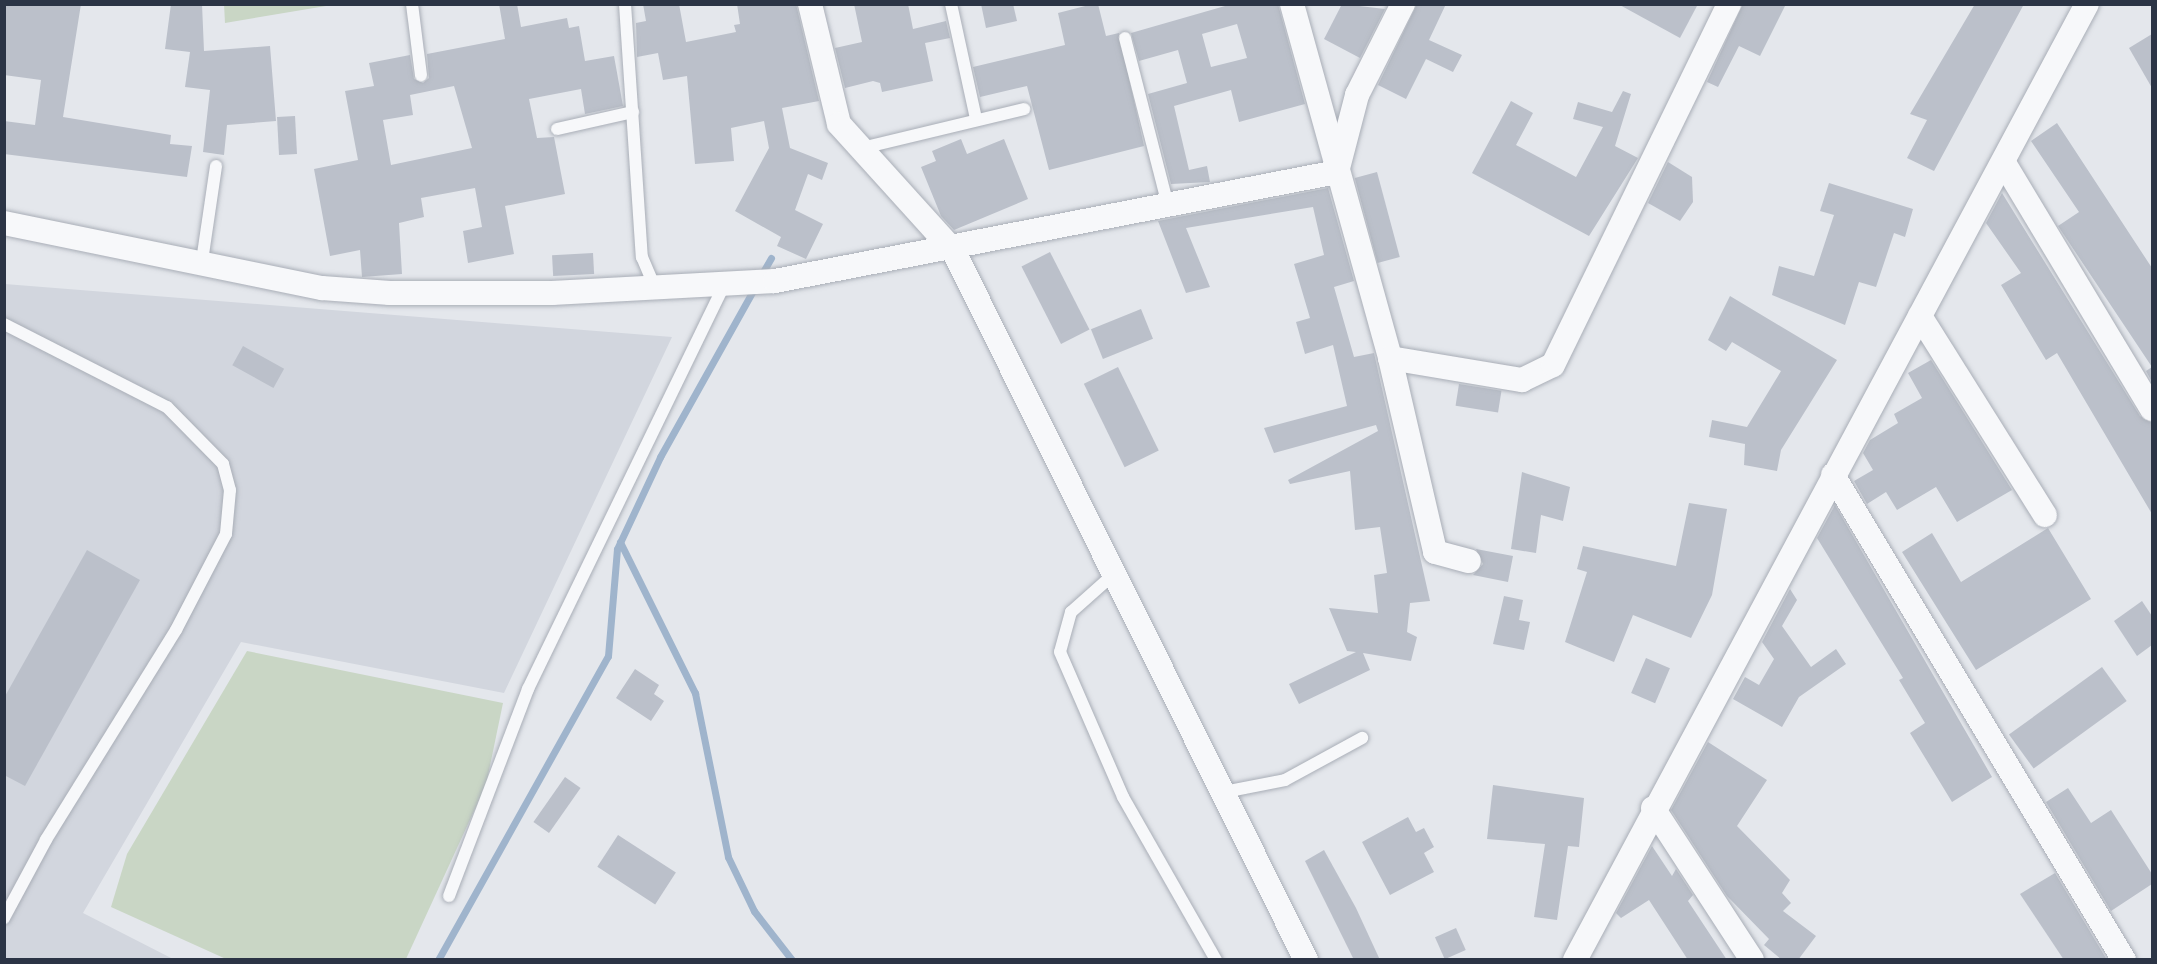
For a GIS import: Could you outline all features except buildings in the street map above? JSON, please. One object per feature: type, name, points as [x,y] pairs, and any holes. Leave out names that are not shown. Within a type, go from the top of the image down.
[{"type":"street","points":[[810,4],[829,99],[857,149],[954,250],[1306,960]]},
{"type":"street","points":[[1292,4],[1390,358],[1435,552],[1469,561]]},
{"type":"street","points":[[1337,172],[1357,95],[1403,4]]},
{"type":"street","points":[[1390,358],[1522,380],[1553,365],[1729,4]]},
{"type":"street","points":[[1575,960],[1653,808],[2004,163],[2087,4]]},
{"type":"street","points":[[2004,163],[2152,409]]},
{"type":"street","points":[[4,223],[202,261],[322,288],[390,293],[655,287],[774,281],[954,250],[1337,172]]},
{"type":"street","points":[[1920,316],[2045,516]]},
{"type":"street","points":[[1833,475],[2124,960]]},
{"type":"street","points":[[1653,808],[1752,960]]},
{"type":"lane","points":[[412,4],[421,75]]},
{"type":"lane","points":[[625,4],[642,257],[655,287]]},
{"type":"lane","points":[[951,4],[976,119]]},
{"type":"lane","points":[[1125,38],[1168,206]]},
{"type":"lane","points":[[857,149],[1024,109]]},
{"type":"lane","points":[[557,129],[633,112]]},
{"type":"lane","points":[[202,261],[216,166]]},
{"type":"lane","points":[[449,896],[528,689],[736,282]]},
{"type":"lane","points":[[4,324],[167,407],[223,464],[230,490],[226,534],[176,630],[46,840],[4,918]]},
{"type":"lane","points":[[1115,573],[1071,612],[1060,652],[1123,797],[1216,960]]},
{"type":"lane","points":[[1224,792],[1286,780],[1362,738]]},
{"type":"shaded area","points":[[5,284],[672,337],[504,693],[241,642],[83,913],[173,959],[5,960]]},
{"type":"green space","points":[[224,4],[332,4],[332,5],[225,23]]},
{"type":"green space","points":[[247,651],[503,703],[486,785],[406,959],[226,959],[111,907],[127,854]]},
{"type":"waterway","points":[[760,277],[771,258]]},
{"type":"waterway","points":[[438,960],[608,656],[617,549],[660,457],[755,287]]},
{"type":"waterway","points":[[620,542],[695,693],[728,857],[754,911],[792,960]]}]
